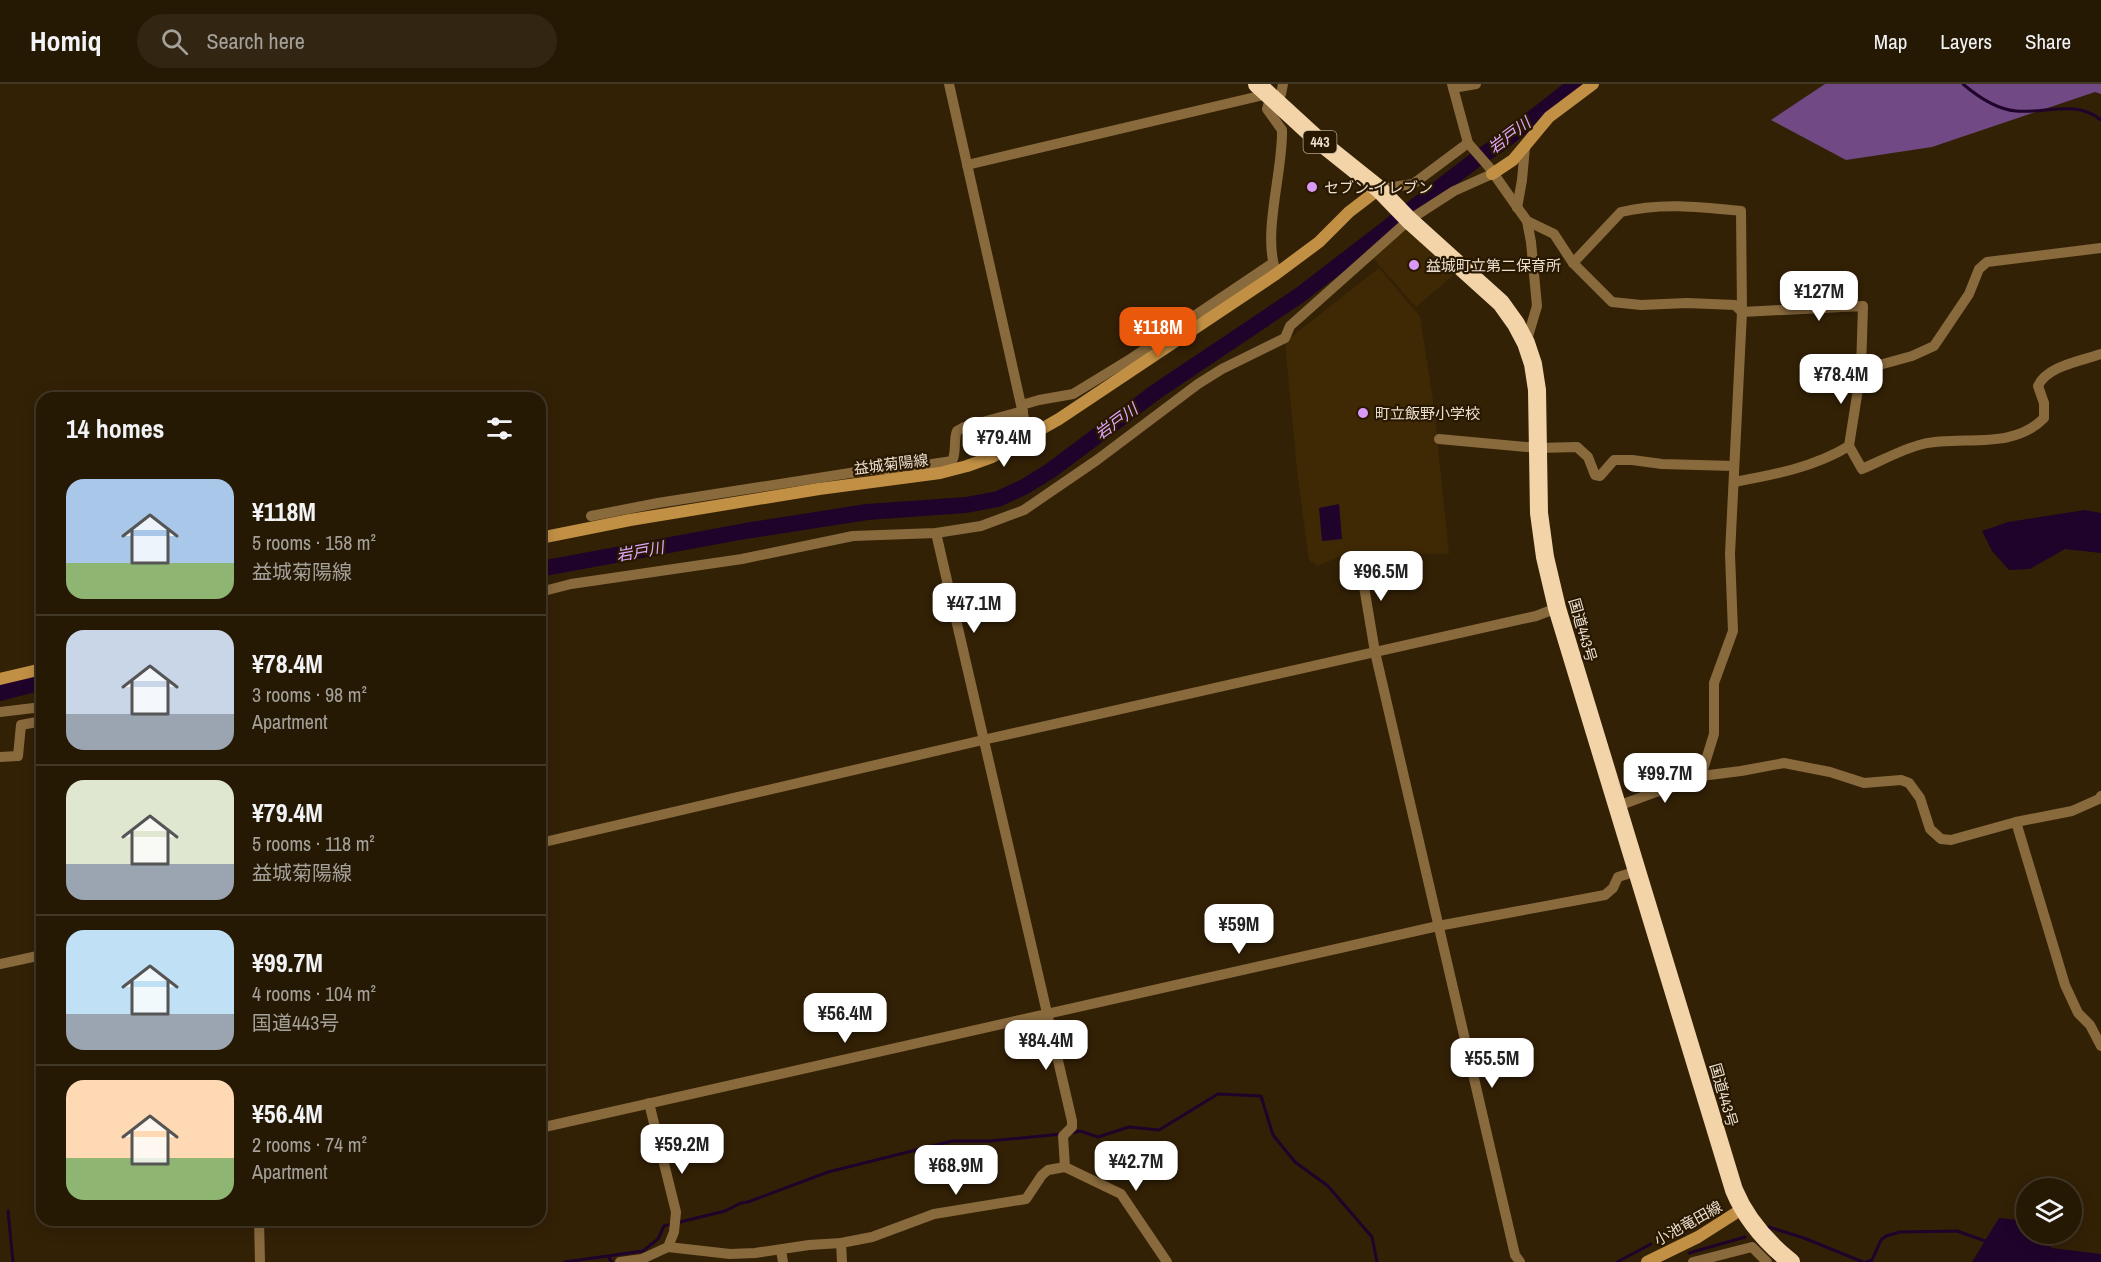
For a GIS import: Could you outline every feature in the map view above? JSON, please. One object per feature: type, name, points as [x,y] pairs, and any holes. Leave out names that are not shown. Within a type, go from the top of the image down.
[{"type":"highway","name":"国道443号","points":[[1271,92],[1319,141],[1383,192],[1410,220],[1502,303],[1526,343],[1533,364],[1537,390],[1539,513],[1545,557],[1557,608],[1719,1142],[1742,1209],[1765,1238],[1791,1262]]},
{"type":"main road","points":[[1490,170],[1513,160],[1549,117],[1593,84]]},
{"type":"main road","name":"益城菊陽線","points":[[546,537],[630,520],[819,489],[940,473],[992,457],[1059,419],[1275,268],[1319,242],[1349,212],[1383,192]]},
{"type":"main road","points":[[0,679],[36,670]]},
{"type":"main road","name":"小池竜田線","points":[[1647,1262],[1698,1237],[1742,1209]]},
{"type":"street","points":[[949,84],[1028,436]]},
{"type":"street","points":[[1476,84],[1453,86],[1468,143],[1527,221],[1554,234],[1573,263],[1612,302],[1641,305],[1735,304],[1742,312]]},
{"type":"street","points":[[591,516],[658,502],[869,470],[906,468],[952,461],[955,456],[954,438],[957,431],[1039,400],[1073,394],[1275,268],[1273,220],[1282,130],[1266,109],[1271,92],[967,165]]},
{"type":"street","points":[[1383,192],[1413,184],[1468,143]]},
{"type":"street","points":[[1517,208],[1525,147]]},
{"type":"street","points":[[546,590],[571,584],[742,559],[853,537],[936,533],[981,526],[1024,510],[1097,460],[1198,384],[1222,369],[1285,338],[1290,326],[1410,220],[1490,170]]},
{"type":"street","points":[[1573,263],[1621,212],[1689,205],[1741,211],[1742,312],[1730,554],[1733,631],[1714,683],[1714,734],[1701,776]]},
{"type":"street","points":[[1526,343],[1537,306],[1527,221]]},
{"type":"street","points":[[1861,370],[1912,356],[1934,346],[1969,294],[1979,269],[1987,262],[2101,248]]},
{"type":"street","points":[[1742,312],[1863,306],[1861,370],[1849,446],[1862,469],[1920,445],[1935,442],[2001,439],[2024,432],[2044,418],[2044,404],[2038,386],[2042,378],[2060,368],[2101,354]]},
{"type":"street","points":[[1439,439],[1538,448],[1577,447],[1588,457],[1595,475],[1600,476],[1614,460],[1734,466]]},
{"type":"street","points":[[1734,482],[1777,475],[1835,455],[1849,446]]},
{"type":"street","points":[[936,533],[1072,1121],[1072,1127],[1063,1136],[1065,1167]]},
{"type":"street","points":[[1359,557],[1375,652],[1515,1255],[1520,1262]]},
{"type":"street","points":[[546,842],[983,740],[1536,616],[1557,608]]},
{"type":"street","points":[[0,712],[36,708]]},
{"type":"street","points":[[0,757],[18,756],[21,725],[36,722]]},
{"type":"street","points":[[1618,806],[1701,776],[1784,763],[1830,771],[1864,783],[1901,780],[1909,783],[1920,798],[1930,830],[1941,839],[1951,840],[2016,822],[2072,811],[2101,796]]},
{"type":"street","points":[[2016,822],[2065,985],[2078,1013],[2090,1025],[2101,1046]]},
{"type":"street","points":[[546,1127],[1438,926],[1605,895],[1613,888],[1618,877],[1637,871]]},
{"type":"street","points":[[0,964],[36,956]]},
{"type":"street","points":[[649,1103],[676,1212],[674,1232],[668,1247]]},
{"type":"street","points":[[620,1262],[642,1259],[668,1247],[730,1254],[841,1243],[872,1237],[934,1214],[1026,1198],[1048,1170],[1065,1167],[1121,1194],[1167,1262]]},
{"type":"street","points":[[258,1226],[260,1262]]},
{"type":"street","points":[[841,1243],[842,1262]]},
{"type":"street","points":[[1693,1262],[1752,1247],[1767,1262]]},
{"type":"street","points":[[781,1250],[783,1262]]},
{"type":"shaded area","points":[[1825,84],[2101,84],[2101,94],[2095,92],[1932,147],[1846,160],[1771,120]]},
{"type":"shaded area","name":"益城町立第二保育所","points":[[1407,228],[1457,272],[1416,307],[1373,258]]},
{"type":"shaded area","name":"町立飯野小学校","points":[[1379,268],[1420,317],[1433,400],[1449,554],[1350,552],[1318,566],[1309,560],[1297,470],[1285,342]]},
{"type":"shaded area","points":[[1339,504],[1342,539],[1322,541],[1319,508]]},
{"type":"shaded area","points":[[2085,510],[2101,513],[2101,553],[2065,549],[2030,569],[2009,570],[1992,551],[1982,531],[2008,522]]},
{"type":"shaded area","points":[[1999,1218],[2016,1220],[2016,1244],[2048,1244],[2052,1248],[2101,1254],[2101,1262],[1972,1262]]},
{"type":"waterway","name":"岩戸川","points":[[546,568],[745,531],[867,512],[966,505],[998,499],[1024,487],[1050,471],[1157,391],[1300,295],[1576,84]]},
{"type":"waterway","points":[[1963,84],[2001,108],[2016,111],[2081,110],[2101,120]]},
{"type":"waterway","name":"岩戸川","points":[[0,693],[36,684]]},
{"type":"waterway","points":[[1071,1133],[1080,1131],[1098,1137],[1129,1127],[1159,1130],[1218,1094],[1261,1096],[1273,1135],[1295,1162],[1328,1186],[1372,1237],[1377,1262]]},
{"type":"waterway","points":[[565,1262],[643,1251],[658,1239],[664,1226],[725,1211],[741,1203],[828,1172],[952,1141],[989,1141],[1062,1134]]},
{"type":"waterway","points":[[8,1211],[13,1262]]},
{"type":"waterway","points":[[1769,1227],[1804,1238],[1863,1262]]},
{"type":"waterway","points":[[1866,1262],[1872,1260],[1881,1240],[1900,1232],[1957,1231],[1988,1242]]},
{"type":"waterway","points":[[1689,1253],[1745,1237]]},
{"type":"waterway","points":[[1617,1262],[1651,1244]]},
{"type":"waterway","points":[[609,1258],[612,1262]]},
{"type":"place","name":"セブン-イレブン","points":[[1312,187]]},
{"type":"place","name":"益城町立第二保育所","points":[[1414,265]]},
{"type":"place","name":"町立飯野小学校","points":[[1363,413]]}]
